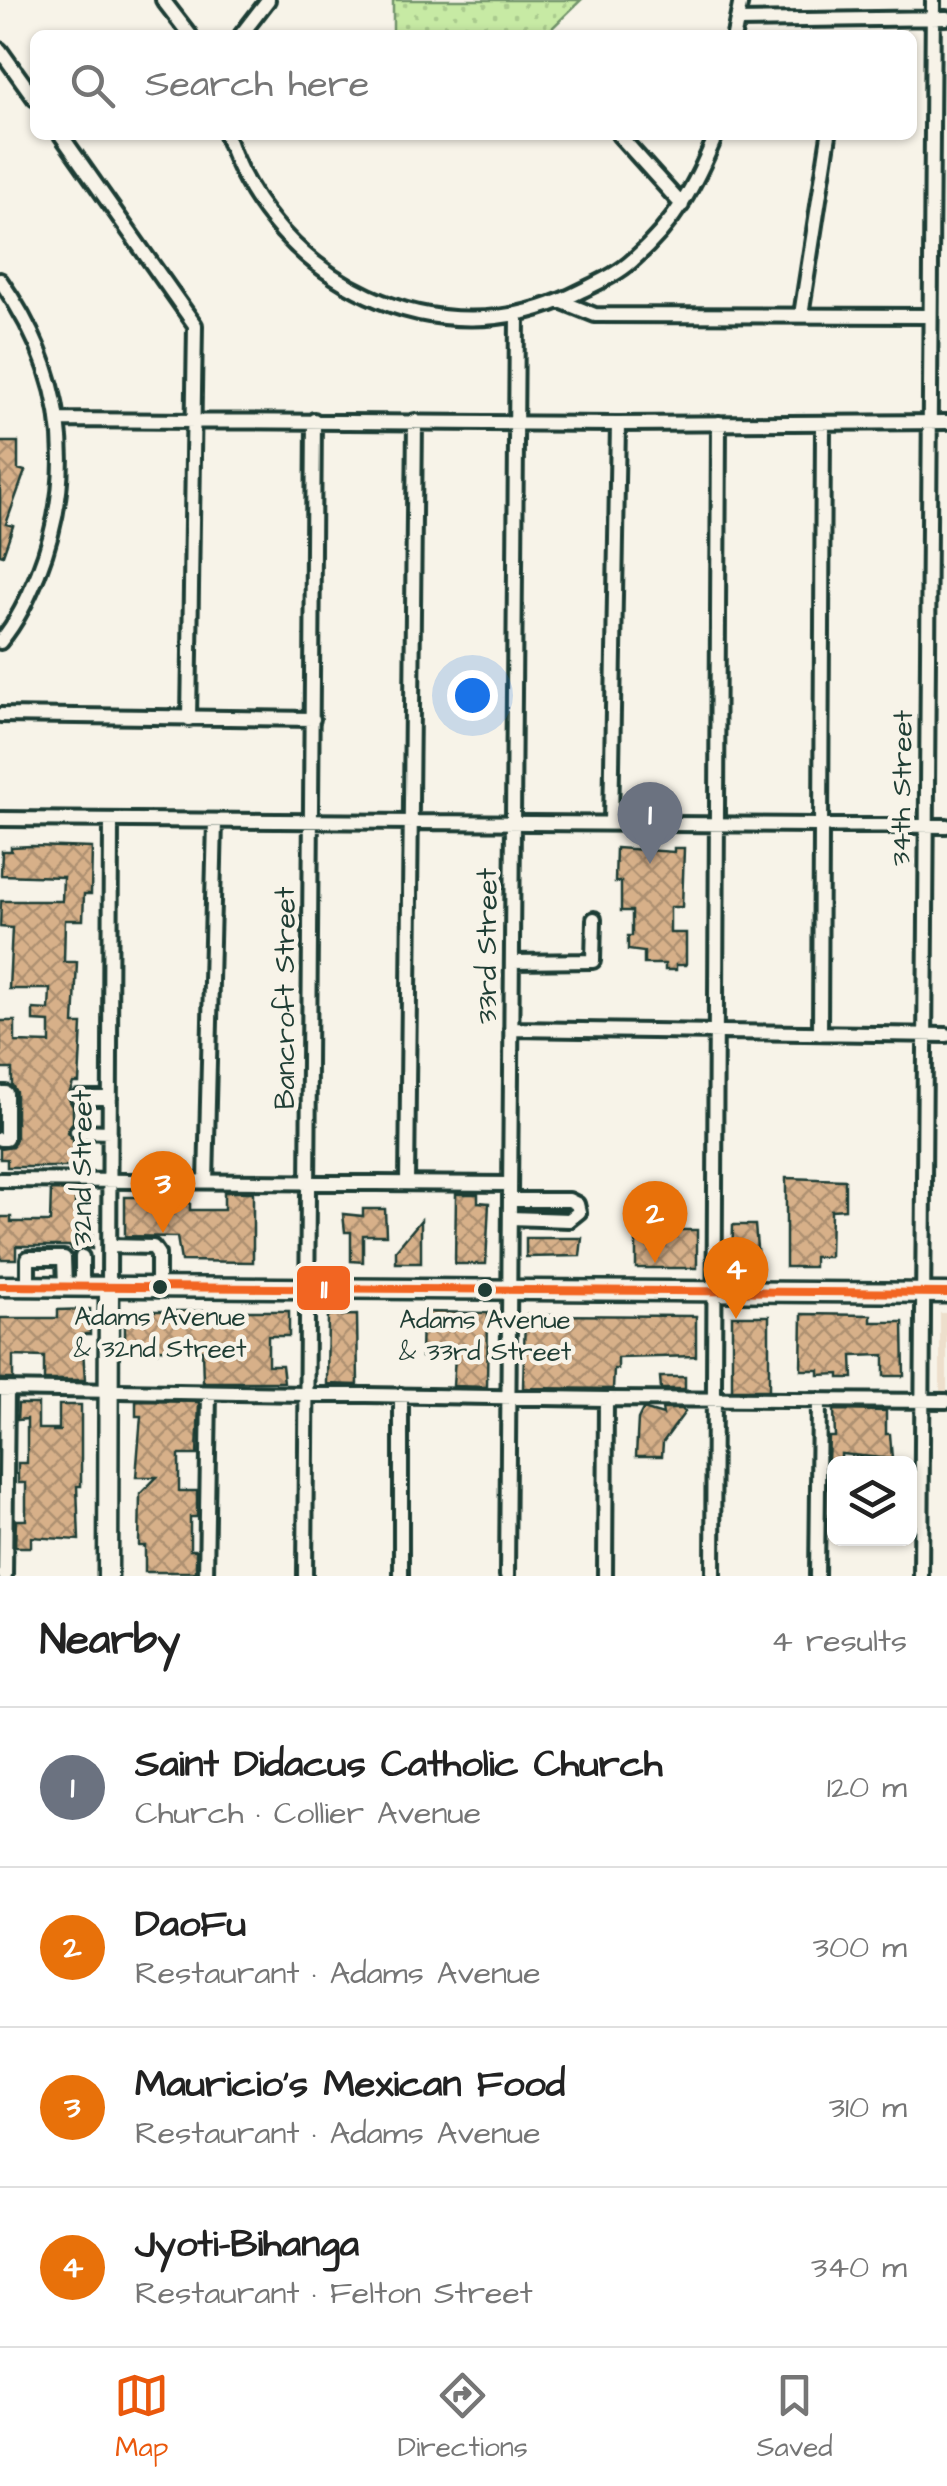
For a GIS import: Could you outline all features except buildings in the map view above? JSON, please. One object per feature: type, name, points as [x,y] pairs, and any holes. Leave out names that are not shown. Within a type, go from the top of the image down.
[{"type":"main road","points":[[0,1286],[947,1293]]},
{"type":"main road","name":"32nd Street","points":[[108,1576],[109,1286]]},
{"type":"street","points":[[163,0],[186,30]]},
{"type":"street","points":[[246,30],[268,0]]},
{"type":"street","points":[[741,0],[736,28],[845,18],[940,18]]},
{"type":"street","name":"34th Street","points":[[921,1576],[930,316],[940,18],[932,0]]},
{"type":"street","points":[[843,30],[845,18]]},
{"type":"street","points":[[0,50],[30,92]]},
{"type":"street","points":[[65,140],[195,325],[189,719]]},
{"type":"street","points":[[228,140],[235,161],[266,214],[302,254],[341,282],[381,303],[453,319],[517,316],[560,301],[631,262],[682,206],[714,140]]},
{"type":"street","points":[[624,140],[682,206]]},
{"type":"street","points":[[801,315],[828,140]]},
{"type":"street","points":[[0,280],[32,332],[60,420],[59,503],[51,541],[25,605],[0,642]]},
{"type":"street","points":[[560,301],[595,315],[930,316]]},
{"type":"street","name":"33rd Street","points":[[508,1576],[517,316]]},
{"type":"street","points":[[60,420],[947,422]]},
{"type":"street","name":"Bancroft Street","points":[[305,1576],[314,420]]},
{"type":"street","points":[[407,1183],[415,421]]},
{"type":"street","points":[[611,824],[618,424]]},
{"type":"street","points":[[713,1576],[720,424]]},
{"type":"street","points":[[820,1034],[823,424]]},
{"type":"street","points":[[0,715],[313,719]]},
{"type":"street","points":[[0,819],[947,826]]},
{"type":"street","name":"32nd Street","points":[[109,1286],[111,820]]},
{"type":"street","points":[[206,1182],[215,820]]},
{"type":"street","points":[[512,962],[593,961],[594,918]]},
{"type":"street","points":[[512,1029],[947,1035]]},
{"type":"street","points":[[0,1093],[6,1094],[6,1139],[0,1139]]},
{"type":"street","points":[[78,1098],[110,1098]]},
{"type":"street","points":[[77,1131],[110,1132]]},
{"type":"street","points":[[0,1180],[510,1184]]},
{"type":"street","points":[[510,1200],[569,1200],[578,1204],[579,1212],[569,1220],[510,1218]]},
{"type":"street","points":[[110,1246],[153,1247],[158,1254],[158,1286]]},
{"type":"street","points":[[73,1286],[82,1257]]},
{"type":"street","points":[[28,1286],[28,1258],[64,1258],[73,1286]]},
{"type":"street","points":[[5,1576],[4,1389],[947,1401]]},
{"type":"street","points":[[206,1576],[208,1393]]},
{"type":"street","points":[[401,1395],[401,1576]]},
{"type":"street","points":[[605,1576],[606,1399]]},
{"type":"street","points":[[816,1576],[819,1400]]},
{"type":"path","points":[[52,1431],[61,1430]]},
{"type":"shaded area","points":[[940,1313],[947,1313],[947,1399],[940,1399]]},
{"type":"green space","points":[[393,0],[581,0],[550,30],[393,30]]},
{"type":"transit line","name":"11","points":[[0,1286],[947,1293]]},
{"type":"place","name":"Saint Didacus Catholic Church","points":[[650,864]]},
{"type":"place","name":"Mauricio's Mexican Food","points":[[163,1233]]},
{"type":"place","name":"DaoFu","points":[[655,1263]]},
{"type":"place","name":"Adams Avenue & 32nd Street","points":[[160,1287]]},
{"type":"place","name":"Adams Avenue & 33rd Street","points":[[485,1290]]},
{"type":"place","name":"Jyoti-Bihanga","points":[[736,1319]]}]
